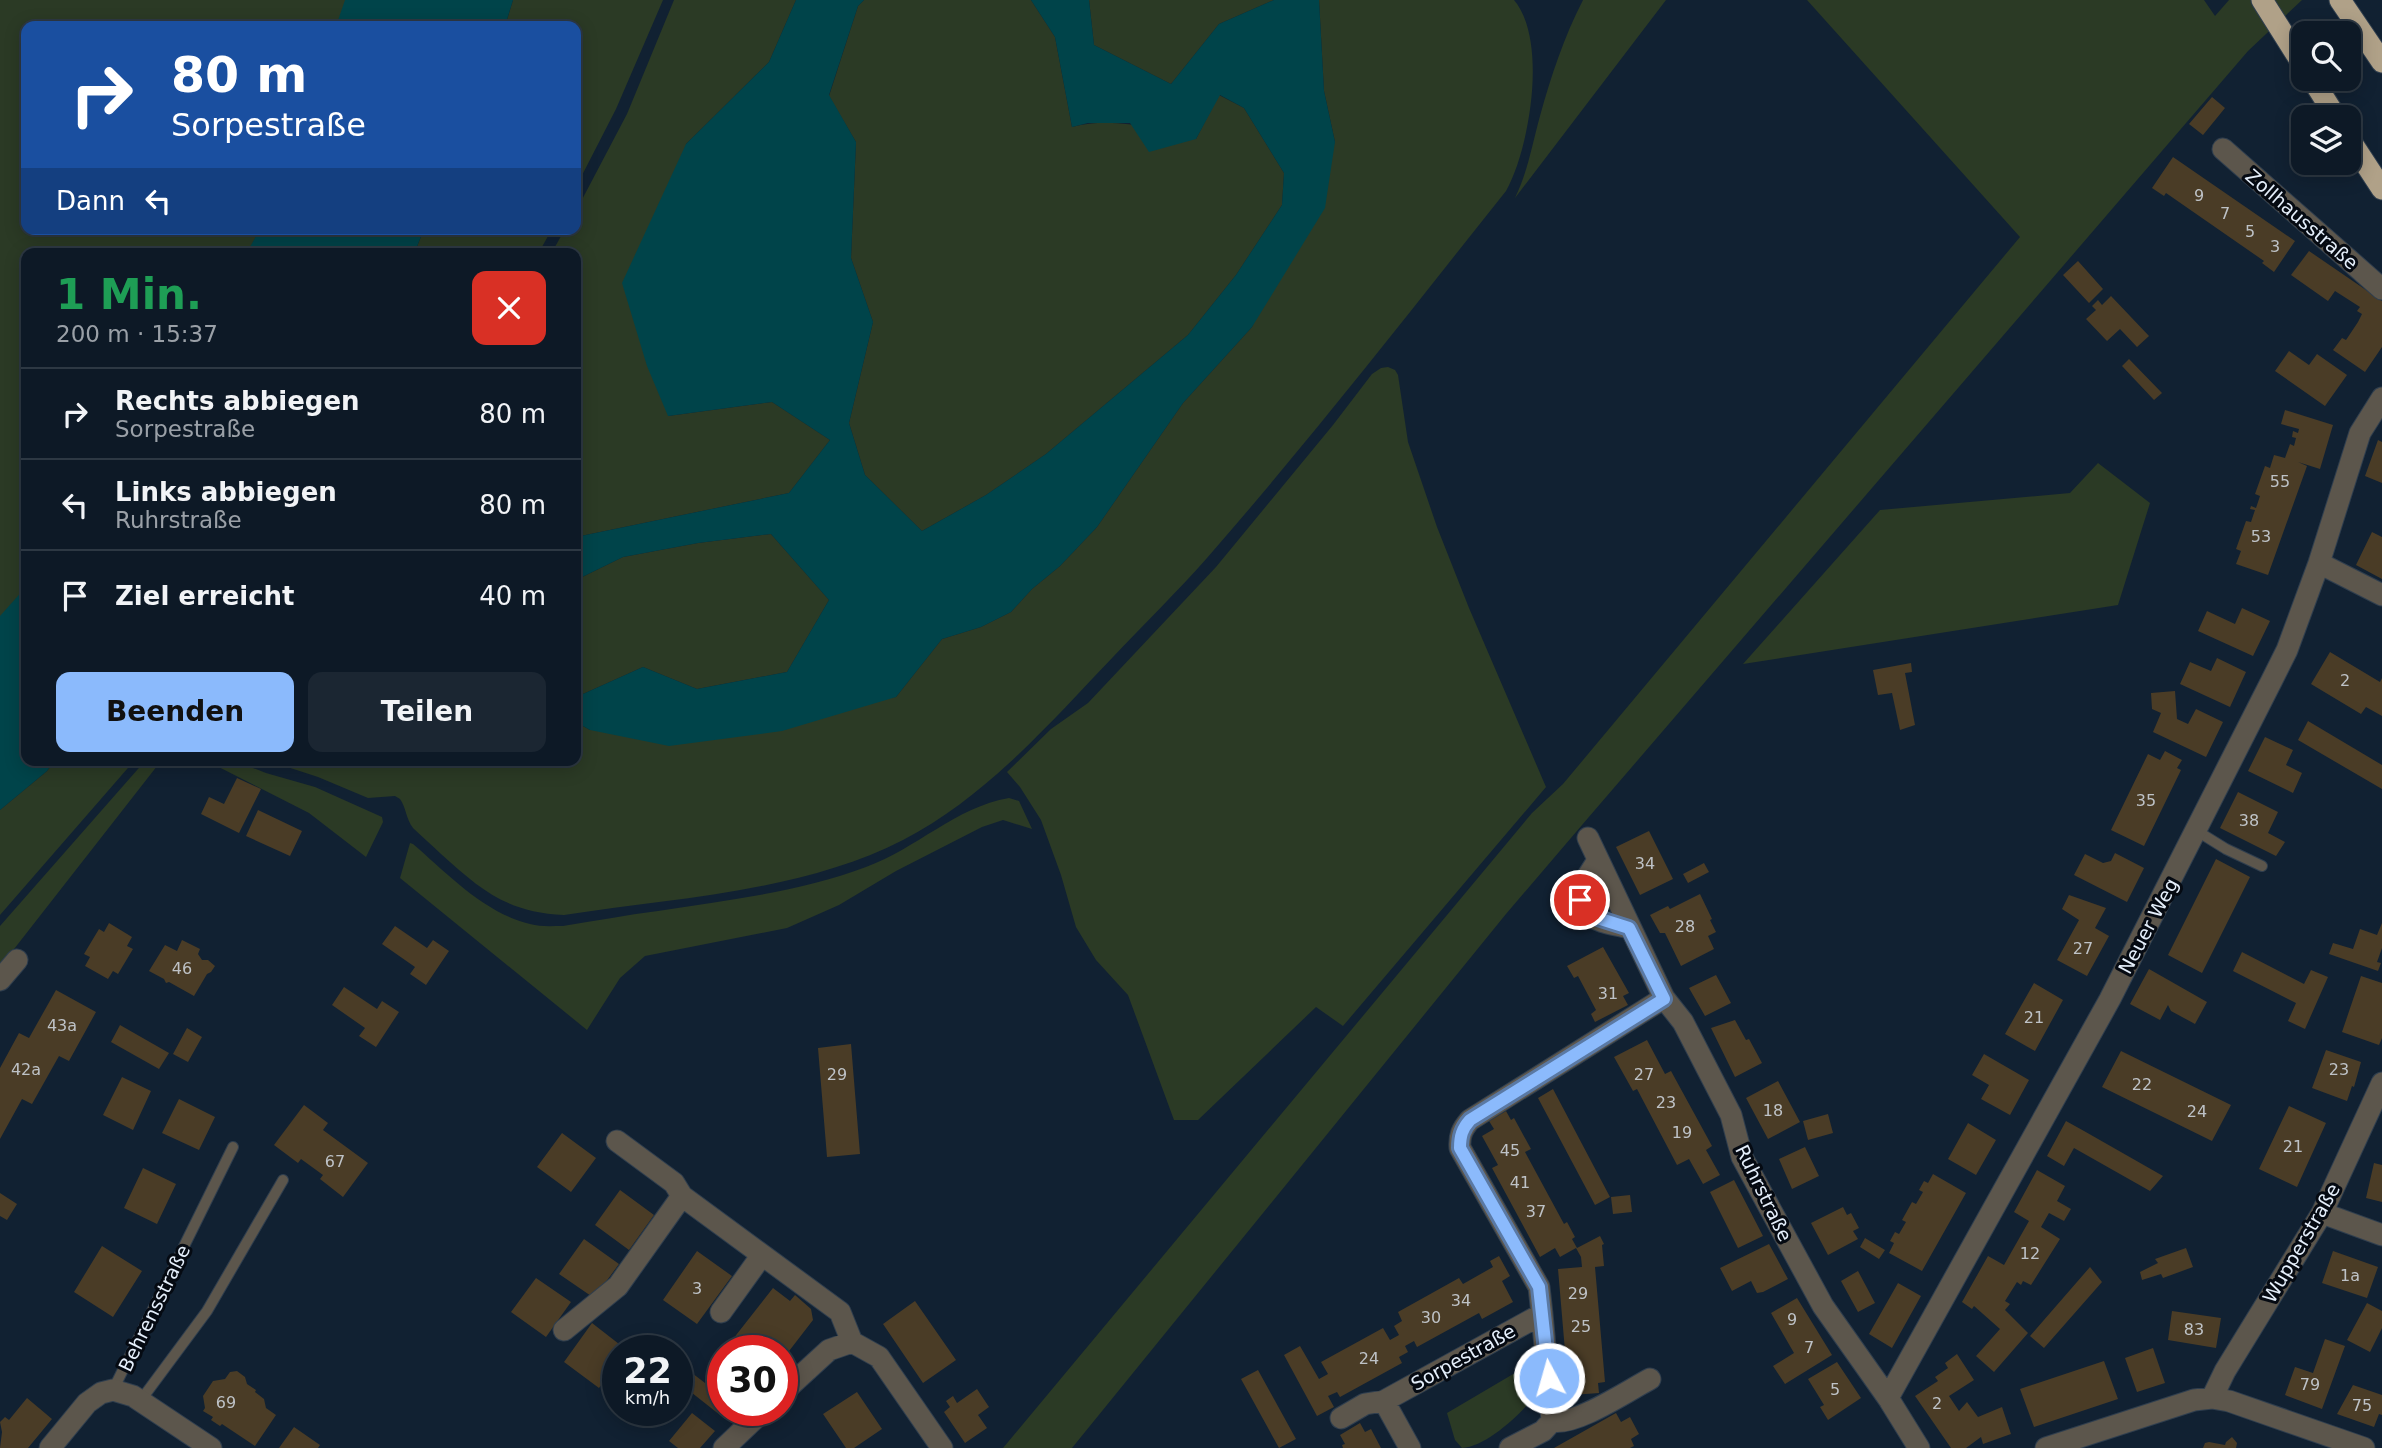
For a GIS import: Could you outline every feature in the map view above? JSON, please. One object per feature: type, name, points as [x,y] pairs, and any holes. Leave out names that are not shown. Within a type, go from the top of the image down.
[{"type":"highway","points":[[2262,0],[2291,46]]},
{"type":"highway","points":[[2340,0],[2382,62]]},
{"type":"highway","points":[[2361,156],[2382,189]]},
{"type":"street","name":"Zollhausstraße","points":[[2222,149],[2382,289]]},
{"type":"street","name":"Neuer Weg","points":[[1888,1398],[2110,999],[2287,650],[2319,563],[2360,433],[2382,398]]},
{"type":"street","points":[[2319,563],[2382,595]]},
{"type":"street","name":"Ruhrstraße","points":[[1588,838],[1664,999],[1683,1022],[1731,1115],[1742,1157],[1823,1306],[1888,1398],[1919,1448]]},
{"type":"street","points":[[1598,860],[1580,890],[1583,909],[1594,918],[1629,928]]},
{"type":"street","points":[[0,980],[17,960]]},
{"type":"street","name":"Sorpestraße","points":[[1552,1421],[1539,1287],[1460,1148],[1461,1133],[1470,1120],[1664,999]]},
{"type":"street","name":"Wupperstraße","points":[[2211,1398],[2322,1213],[2382,1083]]},
{"type":"street","points":[[617,1141],[674,1183],[682,1196],[840,1312],[852,1342],[879,1357],[942,1448]]},
{"type":"street","points":[[564,1330],[618,1286],[682,1196]]},
{"type":"street","points":[[2322,1213],[2382,1235]]},
{"type":"street","points":[[721,1312],[762,1255]]},
{"type":"street","name":"Sorpestraße","points":[[1341,1418],[1365,1404],[1384,1401],[1542,1314]]},
{"type":"street","points":[[798,1378],[829,1350],[852,1342]]},
{"type":"street","points":[[1510,1448],[1544,1431],[1552,1421],[1561,1423],[1576,1418],[1650,1379]]},
{"type":"street","points":[[113,1390],[129,1394],[141,1401],[211,1448]]},
{"type":"street","name":"Behrensstraße","points":[[50,1448],[87,1403],[101,1393],[113,1390]]},
{"type":"street","points":[[2046,1448],[2194,1400],[2211,1398],[2229,1401],[2364,1448]]},
{"type":"street","points":[[1384,1401],[1410,1448]]},
{"type":"street","points":[[724,1448],[747,1426]]},
{"type":"lane","points":[[2197,831],[2262,866]]},
{"type":"lane","name":"Behrensstraße","points":[[113,1390],[233,1147]]},
{"type":"lane","points":[[141,1401],[207,1311],[283,1180]]},
{"type":"shaded area","points":[[0,0],[400,0],[394,21],[21,21],[21,235],[308,235],[302,248],[21,248],[21,700],[0,721]]},
{"type":"shaded area","points":[[345,0],[513,0],[507,21],[338,21]]},
{"type":"shaded area","points":[[513,0],[663,0],[616,109],[581,177],[581,21],[507,21]]},
{"type":"shaded area","points":[[674,0],[796,0],[769,62],[686,144],[668,416],[772,402],[830,440],[789,493],[581,536],[581,248],[554,248],[562,235],[581,235],[581,201],[627,114]]},
{"type":"shaded area","points":[[796,0],[864,0],[858,6],[829,95],[856,142],[851,258],[873,322],[849,423],[865,475],[922,531],[986,495],[1046,454],[1188,335],[1236,275],[1282,205],[1284,173],[1244,108],[1220,95],[1196,139],[1149,152],[1130,123],[1088,123],[1072,127],[1055,37],[1031,0],[1089,0],[1094,45],[1171,84],[1219,24],[1274,0],[1319,0],[1324,91],[1335,142],[1325,208],[1252,327],[1183,403],[1097,527],[1011,612],[981,627],[942,639],[896,697],[782,731],[669,746],[590,730],[581,725],[581,692],[583,694],[643,667],[697,689],[787,672],[829,600],[771,534],[698,543],[623,557],[581,578],[581,536],[789,493],[830,440],[772,402],[668,416],[647,366],[622,283],[686,144],[769,62]]},
{"type":"shaded area","points":[[864,0],[1031,0],[1055,37],[1072,127],[1119,123],[1196,139],[1219,95],[1244,108],[1284,173],[1282,205],[1236,275],[1188,335],[1046,454],[986,495],[922,531],[865,475],[849,423],[873,322],[851,258],[856,142],[829,96],[858,6]]},
{"type":"shaded area","points":[[1089,0],[1274,0],[1219,24],[1171,84],[1094,45]]},
{"type":"shaded area","points":[[1319,0],[1514,0],[1524,18],[1533,67],[1532,94],[1522,149],[1506,191],[1284,468],[1207,558],[1015,758],[962,803],[933,823],[864,857],[780,882],[693,898],[564,915],[526,909],[483,889],[413,828],[402,802],[395,796],[368,798],[284,766],[581,766],[581,725],[590,730],[896,697],[942,639],[981,627],[1011,612],[1032,589],[1060,566],[1097,527],[1183,403],[1252,327],[1335,142],[1324,91]]},
{"type":"shaded area","points":[[1583,0],[1666,0],[1515,198],[1527,168],[1553,71]]},
{"type":"shaded area","points":[[1807,0],[2204,0],[2215,16],[2229,0],[2302,0],[2248,51],[1506,914],[1072,1448],[1003,1448],[1532,813],[1563,784],[2020,237]]},
{"type":"shaded area","points":[[257,235],[422,235],[416,248],[249,248]]},
{"type":"shaded area","points":[[422,235],[549,235],[541,248],[416,248]]},
{"type":"shaded area","points":[[1388,367],[1398,375],[1408,442],[1437,527],[1546,787],[1343,1026],[1316,1007],[1198,1120],[1174,1120],[1128,995],[1096,960],[1076,927],[1041,820],[1007,772],[1051,729],[1088,703],[1216,567],[1372,374]]},
{"type":"shaded area","points":[[2098,463],[2150,503],[2118,605],[1743,664],[1880,510],[2070,493]]},
{"type":"shaded area","points":[[771,534],[829,600],[787,672],[697,689],[643,667],[583,694],[581,578],[623,557],[698,543]]},
{"type":"shaded area","points":[[21,593],[21,766],[50,766],[0,810],[0,616]]},
{"type":"shaded area","points":[[50,766],[130,766],[0,915],[0,810]]},
{"type":"shaded area","points":[[141,766],[157,766],[0,967],[0,926]]},
{"type":"shaded area","points":[[217,766],[248,766],[315,787],[382,817],[383,822],[366,857],[309,813]]},
{"type":"shaded area","points":[[1009,798],[1019,801],[1032,829],[1003,820],[982,827],[896,871],[839,905],[787,928],[645,956],[620,978],[587,1030],[400,878],[410,843],[467,891],[497,911],[534,925],[563,926],[764,894],[841,876],[902,850],[971,810]]},
{"type":"shaded area","points":[[1520,1370],[1527,1380],[1533,1398],[1491,1436],[1462,1448],[1455,1440],[1447,1413]]},
{"type":"building","points":[[2212,97],[2225,108],[2203,135],[2189,124]]},
{"type":"building","points":[[2173,157],[2295,241],[2274,272],[2262,263],[2264,261],[2166,193],[2164,196],[2152,188]]},
{"type":"building","points":[[2309,251],[2382,301],[2382,347],[2365,372],[2333,350],[2342,338],[2346,340],[2358,322],[2362,314],[2357,311],[2360,307],[2335,291],[2328,301],[2291,275]]},
{"type":"building","points":[[2078,261],[2103,289],[2089,303],[2063,275]]},
{"type":"building","points":[[2111,296],[2149,336],[2137,347],[2120,329],[2107,341],[2086,319],[2096,310],[2092,306],[2098,300],[2102,305]]},
{"type":"building","points":[[2289,351],[2309,365],[2317,354],[2347,375],[2325,406],[2275,371]]},
{"type":"building","points":[[2129,359],[2162,393],[2154,400],[2122,366]]},
{"type":"building","points":[[2285,410],[2333,425],[2320,469],[2298,462],[2307,466],[2268,575],[2236,564],[2241,551],[2236,549],[2246,521],[2251,522],[2255,510],[2250,509],[2251,506],[2256,508],[2260,496],[2255,494],[2265,466],[2270,468],[2274,455],[2285,458],[2290,444],[2294,446],[2296,438],[2292,437],[2293,431],[2298,433],[2299,429],[2281,424]]},
{"type":"building","points":[[2378,440],[2382,442],[2382,483],[2365,476]]},
{"type":"building","points":[[2372,532],[2382,537],[2382,579],[2356,565]]},
{"type":"building","points":[[2242,608],[2270,621],[2253,656],[2198,631],[2207,611],[2235,624]]},
{"type":"building","points":[[2330,652],[2380,682],[2382,678],[2382,716],[2366,707],[2361,714],[2311,684]]},
{"type":"building","points":[[2217,658],[2246,672],[2230,707],[2180,684],[2190,662],[2211,671]]},
{"type":"building","points":[[1911,663],[1912,672],[1905,673],[1915,725],[1900,730],[1892,693],[1878,695],[1873,670]]},
{"type":"building","points":[[2175,691],[2177,719],[2188,724],[2196,709],[2223,722],[2206,757],[2153,732],[2161,713],[2152,709],[2151,693]]},
{"type":"building","points":[[2308,721],[2382,765],[2382,789],[2298,740]]},
{"type":"building","points":[[2265,737],[2293,750],[2286,765],[2302,773],[2293,793],[2248,771]]},
{"type":"building","points":[[2165,751],[2182,760],[2177,768],[2181,770],[2144,846],[2111,830],[2148,754],[2160,760]]},
{"type":"building","points":[[237,778],[261,789],[239,833],[201,814],[209,797],[224,804]]},
{"type":"building","points":[[2238,792],[2278,812],[2268,833],[2285,842],[2276,856],[2220,828]]},
{"type":"building","points":[[258,810],[302,831],[290,856],[246,836]]},
{"type":"building","points":[[1649,831],[1673,879],[1640,895],[1616,847]]},
{"type":"building","points":[[2115,853],[2144,868],[2127,902],[2074,875],[2085,854],[2103,863],[2111,861]]},
{"type":"building","points":[[2216,859],[2250,877],[2202,973],[2168,955]]},
{"type":"building","points":[[1704,863],[1709,872],[1688,883],[1683,874]]},
{"type":"building","points":[[1700,894],[1716,932],[1708,936],[1714,949],[1681,966],[1665,933],[1660,933],[1650,915],[1668,906],[1670,909]]},
{"type":"building","points":[[2069,895],[2106,908],[2095,928],[2109,936],[2087,976],[2057,960],[2079,920],[2062,909]]},
{"type":"building","points":[[109,923],[132,937],[127,946],[133,949],[118,974],[113,971],[108,979],[85,966],[90,957],[84,954],[99,929],[104,932]]},
{"type":"building","points":[[2382,923],[2382,948],[2377,962],[2381,963],[2378,971],[2329,954],[2333,943],[2353,949],[2360,929],[2377,935]]},
{"type":"building","points":[[395,926],[427,948],[433,940],[449,951],[426,985],[410,974],[415,967],[382,944]]},
{"type":"building","points":[[182,940],[200,949],[198,954],[202,960],[208,960],[215,966],[194,996],[169,982],[166,983],[164,979],[149,971],[165,945],[177,951]]},
{"type":"building","points":[[1603,947],[1629,993],[1623,996],[1628,1005],[1595,1022],[1591,1014],[1596,1010],[1578,976],[1574,978],[1567,966]]},
{"type":"building","points":[[2242,952],[2304,984],[2311,970],[2328,977],[2305,1029],[2288,1021],[2296,1003],[2233,971]]},
{"type":"building","points":[[2149,969],[2207,1002],[2195,1024],[2171,1011],[2168,1005],[2160,1020],[2130,1004]]},
{"type":"building","points":[[1716,975],[1731,1003],[1705,1016],[1689,988]]},
{"type":"building","points":[[2361,976],[2382,983],[2382,1038],[2379,1045],[2342,1032]]},
{"type":"building","points":[[2034,983],[2063,1000],[2035,1051],[2005,1034]]},
{"type":"building","points":[[344,987],[377,1009],[382,1001],[399,1012],[376,1047],[359,1036],[365,1028],[332,1005]]},
{"type":"building","points":[[56,990],[96,1012],[69,1061],[59,1056],[32,1104],[22,1099],[0,1139],[0,1068],[19,1033],[29,1038]]},
{"type":"building","points":[[1735,1020],[1762,1063],[1735,1077],[1711,1028]]},
{"type":"building","points":[[120,1025],[169,1053],[159,1069],[111,1042]]},
{"type":"building","points":[[187,1028],[202,1037],[188,1062],[173,1054]]},
{"type":"building","points":[[1647,1040],[1665,1074],[1671,1071],[1712,1146],[1706,1150],[1720,1175],[1703,1184],[1689,1159],[1677,1165],[1637,1089],[1633,1091],[1614,1057]]},
{"type":"building","points":[[851,1044],[860,1154],[827,1157],[818,1048]]},
{"type":"building","points":[[2326,1050],[2361,1062],[2347,1101],[2312,1088]]},
{"type":"building","points":[[2121,1051],[2231,1105],[2212,1141],[2102,1087]]},
{"type":"building","points":[[1984,1054],[2029,1080],[2010,1115],[1981,1099],[1989,1085],[1972,1075]]},
{"type":"building","points":[[122,1077],[151,1091],[133,1130],[103,1115]]},
{"type":"building","points":[[1778,1081],[1800,1122],[1768,1139],[1746,1098]]},
{"type":"building","points":[[1553,1089],[1610,1197],[1595,1205],[1538,1098]]},
{"type":"building","points":[[179,1099],[215,1117],[199,1150],[162,1133]]},
{"type":"building","points":[[304,1105],[328,1123],[323,1130],[368,1163],[343,1197],[320,1179],[323,1175],[301,1159],[298,1163],[274,1145]]},
{"type":"building","points":[[2289,1106],[2326,1123],[2297,1187],[2259,1169]]},
{"type":"building","points":[[1506,1111],[1511,1120],[1514,1118],[1531,1149],[1525,1152],[1564,1224],[1567,1222],[1577,1248],[1600,1236],[1604,1244],[1604,1266],[1595,1267],[1605,1382],[1598,1383],[1599,1393],[1572,1395],[1571,1386],[1568,1386],[1558,1269],[1582,1267],[1581,1257],[1576,1248],[1560,1257],[1555,1248],[1540,1257],[1492,1168],[1498,1165],[1482,1136],[1494,1129],[1489,1121]]},
{"type":"building","points":[[1828,1114],[1833,1133],[1808,1140],[1803,1121]]},
{"type":"building","points":[[2066,1121],[2163,1176],[2150,1191],[2074,1148],[2064,1166],[2047,1156]]},
{"type":"building","points":[[1968,1123],[1996,1140],[1976,1175],[1948,1159]]},
{"type":"building","points":[[562,1133],[596,1158],[571,1192],[537,1167]]},
{"type":"building","points":[[1805,1147],[1819,1176],[1792,1189],[1779,1159]]},
{"type":"building","points":[[2374,1163],[2382,1165],[2382,1202],[2366,1198]]},
{"type":"building","points":[[143,1168],[176,1184],[157,1224],[124,1208]]},
{"type":"building","points":[[2037,1170],[2065,1186],[2057,1201],[2071,1209],[2064,1221],[2049,1213],[2041,1227],[2060,1239],[2031,1285],[2023,1281],[2021,1285],[2017,1282],[2005,1301],[2010,1304],[2005,1310],[2028,1333],[1994,1372],[1976,1356],[2000,1329],[1974,1306],[1972,1309],[1962,1302],[1988,1256],[2004,1265],[2029,1221],[2014,1212]]},
{"type":"building","points":[[1933,1174],[1966,1193],[1922,1271],[1889,1253],[1894,1243],[1890,1241],[1895,1232],[1899,1234],[1906,1222],[1902,1220],[1912,1202],[1916,1204],[1923,1192],[1919,1190],[1924,1181],[1928,1183]]},
{"type":"building","points":[[1734,1180],[1763,1236],[1738,1248],[1710,1192]]},
{"type":"building","points":[[620,1190],[654,1215],[629,1250],[595,1225]]},
{"type":"building","points":[[0,1193],[17,1204],[7,1220],[0,1216]]},
{"type":"building","points":[[1630,1195],[1632,1212],[1613,1214],[1611,1197]]},
{"type":"building","points":[[1843,1207],[1847,1215],[1851,1213],[1859,1228],[1853,1231],[1858,1239],[1828,1255],[1811,1223]]},
{"type":"building","points":[[1865,1238],[1885,1250],[1879,1259],[1860,1247]]},
{"type":"building","points":[[584,1239],[619,1264],[594,1298],[559,1274]]},
{"type":"building","points":[[1769,1244],[1788,1279],[1763,1292],[1757,1293],[1751,1281],[1732,1291],[1720,1268]]},
{"type":"building","points":[[102,1246],[142,1271],[113,1317],[74,1292]]},
{"type":"building","points":[[2186,1248],[2193,1267],[2163,1278],[2161,1274],[2142,1280],[2140,1272],[2158,1263],[2155,1259]]},
{"type":"building","points":[[697,1251],[732,1276],[697,1324],[663,1300]]},
{"type":"building","points":[[2333,1251],[2378,1267],[2367,1298],[2322,1283]]},
{"type":"building","points":[[1499,1256],[1510,1276],[1502,1281],[1513,1302],[1482,1319],[1479,1313],[1417,1347],[1414,1341],[1405,1346],[1408,1352],[1399,1357],[1402,1363],[1340,1397],[1337,1392],[1328,1396],[1334,1407],[1317,1416],[1284,1355],[1300,1346],[1319,1379],[1328,1374],[1321,1362],[1383,1328],[1390,1340],[1399,1335],[1394,1326],[1402,1321],[1398,1312],[1459,1278],[1463,1284],[1493,1267],[1490,1261]]},
{"type":"building","points":[[2090,1267],[2102,1282],[2044,1348],[2030,1336]]},
{"type":"building","points":[[1858,1271],[1875,1303],[1858,1312],[1841,1281]]},
{"type":"building","points":[[536,1278],[571,1302],[546,1337],[511,1312]]},
{"type":"building","points":[[1898,1283],[1921,1296],[1892,1348],[1869,1334]]},
{"type":"building","points":[[773,1288],[790,1301],[795,1295],[811,1309],[813,1320],[798,1339],[798,1335],[736,1335]]},
{"type":"building","points":[[1797,1298],[1832,1355],[1785,1384],[1773,1366],[1794,1353],[1771,1313]]},
{"type":"building","points":[[915,1301],[956,1360],[923,1383],[883,1324]]},
{"type":"building","points":[[2367,1303],[2382,1311],[2382,1328],[2370,1352],[2347,1340]]},
{"type":"building","points":[[2172,1311],[2221,1318],[2216,1348],[2168,1340]]},
{"type":"building","points":[[592,1323],[607,1335],[602,1335],[602,1384],[599,1388],[564,1362]]},
{"type":"building","points":[[2325,1339],[2345,1346],[2322,1409],[2285,1395],[2295,1367],[2313,1373]]},
{"type":"building","points":[[2153,1348],[2165,1383],[2137,1392],[2125,1358]]},
{"type":"building","points":[[1957,1354],[1974,1380],[1949,1396],[1959,1411],[1967,1402],[1978,1417],[2002,1407],[2011,1434],[1983,1444],[1981,1437],[1966,1448],[1951,1448],[1915,1396],[1938,1381],[1935,1377],[1948,1368],[1945,1363]]},
{"type":"building","points":[[2104,1361],[2118,1399],[2034,1427],[2020,1389]]},
{"type":"building","points":[[1837,1362],[1861,1398],[1828,1420],[1820,1407],[1824,1405],[1808,1379]]},
{"type":"building","points":[[1258,1370],[1296,1439],[1279,1448],[1241,1379]]},
{"type":"building","points":[[237,1371],[264,1399],[266,1408],[276,1415],[255,1446],[222,1424],[220,1426],[211,1420],[213,1417],[203,1411],[203,1396],[213,1381],[225,1379],[230,1372]]},
{"type":"building","points":[[693,1374],[705,1383],[707,1380],[707,1405],[693,1394]]},
{"type":"building","points":[[2353,1385],[2382,1395],[2382,1415],[2379,1414],[2374,1427],[2337,1414]]},
{"type":"building","points":[[977,1389],[989,1407],[978,1415],[987,1428],[965,1443],[944,1412],[950,1407],[946,1401],[953,1396],[957,1403]]},
{"type":"building","points":[[857,1392],[882,1429],[854,1448],[846,1448],[823,1414]]},
{"type":"building","points":[[27,1398],[52,1419],[28,1448],[0,1448],[0,1422],[5,1417],[9,1420]]},
{"type":"building","points":[[1616,1413],[1621,1422],[1630,1417],[1639,1434],[1631,1439],[1634,1446],[1554,1448]]},
{"type":"building","points":[[693,1414],[715,1431],[700,1448],[678,1448],[669,1441],[681,1426],[693,1426]]},
{"type":"building","points":[[1360,1423],[1365,1432],[1371,1429],[1381,1448],[1343,1448],[1342,1445],[1345,1444],[1340,1435]]},
{"type":"building","points":[[294,1427],[320,1445],[318,1448],[279,1448]]},
{"type":"building","points":[[2232,1437],[2237,1443],[2236,1448],[2203,1448],[2205,1443],[2209,1442],[2225,1445]]},
{"type":"route","points":[[1549,1378],[1539,1287],[1460,1148],[1460,1141],[1464,1126],[1470,1120],[1664,999],[1629,928],[1588,915],[1580,900]]}]
